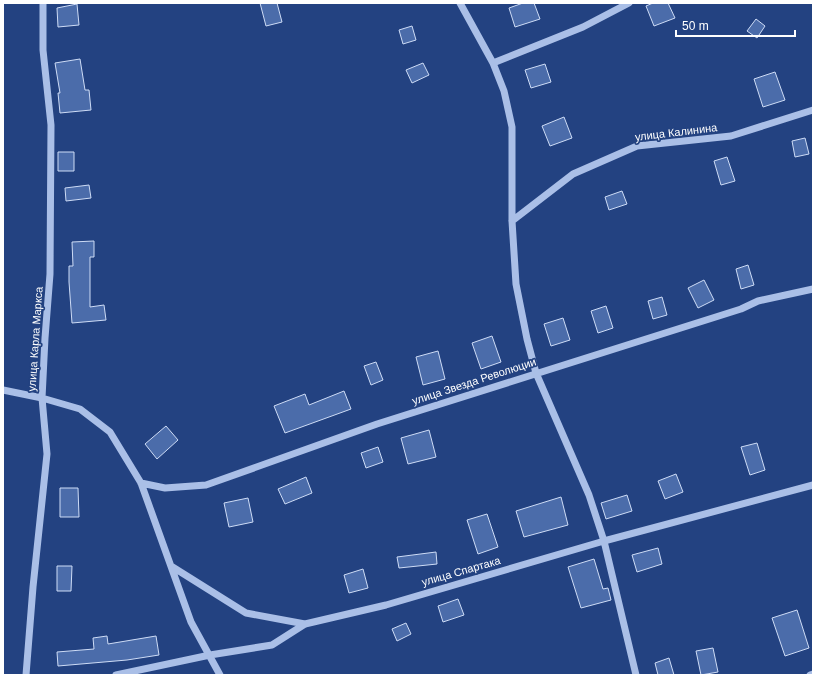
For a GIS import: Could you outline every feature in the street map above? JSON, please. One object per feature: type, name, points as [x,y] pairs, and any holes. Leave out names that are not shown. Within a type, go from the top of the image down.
[{"type":"street","name":"улица Карла Маркса","points":[[26,675],[33,587],[47,454],[42,398],[52,217],[52,125],[43,50],[43,3]]},
{"type":"street","points":[[460,3],[493,63],[504,90],[512,127],[512,222],[516,284],[536,373],[589,495],[604,541],[636,675]]},
{"type":"street","points":[[493,63],[584,27],[629,3]]},
{"type":"street","name":"улица Калинина","points":[[512,222],[574,174],[637,146],[731,136],[813,110]]},
{"type":"street","name":"улица Звезда Революции","points":[[141,483],[165,488],[206,486],[377,424],[741,309],[758,302],[813,289]]},
{"type":"street","points":[[3,390],[42,398],[80,409],[110,432],[141,483],[191,622],[220,675]]},
{"type":"street","name":"улица Спартака","points":[[116,675],[210,655],[272,645],[305,624],[386,604],[604,541],[813,485]]},
{"type":"street","points":[[171,566],[246,613],[305,624]]},
{"type":"building","points":[[260,3],[277,3],[282,22],[266,26]]},
{"type":"building","points":[[523,3],[534,3],[540,19],[515,27],[509,8]]},
{"type":"building","points":[[653,3],[668,3],[675,18],[654,26],[646,6]]},
{"type":"building","points":[[77,4],[79,25],[58,27],[57,8]]},
{"type":"building","points":[[756,19],[765,26],[757,38],[747,31]]},
{"type":"building","points":[[412,26],[416,40],[403,44],[399,30]]},
{"type":"building","points":[[80,59],[85,90],[89,90],[91,110],[60,113],[58,93],[60,93],[55,63]]},
{"type":"building","points":[[423,63],[429,75],[412,83],[406,70]]},
{"type":"building","points":[[545,64],[551,82],[531,88],[525,70]]},
{"type":"building","points":[[775,72],[785,100],[763,107],[754,79]]},
{"type":"building","points":[[564,117],[572,138],[550,146],[542,126]]},
{"type":"building","points":[[805,138],[809,154],[795,157],[792,141]]},
{"type":"building","points":[[58,152],[74,152],[74,171],[58,171]]},
{"type":"building","points":[[727,157],[735,181],[721,185],[714,161]]},
{"type":"building","points":[[89,185],[91,198],[66,201],[65,188]]},
{"type":"building","points":[[622,191],[627,204],[609,210],[605,197]]},
{"type":"building","points":[[94,241],[94,257],[90,257],[90,307],[104,305],[106,320],[72,323],[69,266],[73,266],[72,242]]},
{"type":"building","points":[[748,265],[754,285],[741,289],[736,269]]},
{"type":"building","points":[[704,280],[714,300],[698,308],[688,288]]},
{"type":"building","points":[[662,297],[667,315],[653,319],[648,301]]},
{"type":"building","points":[[606,306],[613,328],[598,333],[591,311]]},
{"type":"building","points":[[563,318],[570,340],[551,346],[544,324]]},
{"type":"building","points":[[492,336],[501,362],[481,369],[472,343]]},
{"type":"building","points":[[438,351],[445,379],[423,385],[416,357]]},
{"type":"building","points":[[376,362],[383,380],[371,385],[364,366]]},
{"type":"building","points":[[344,391],[351,409],[285,433],[274,406],[305,394],[309,405]]},
{"type":"building","points":[[166,426],[178,440],[157,459],[145,444]]},
{"type":"building","points":[[429,430],[436,457],[408,464],[401,438]]},
{"type":"building","points":[[757,443],[765,470],[750,475],[741,447]]},
{"type":"building","points":[[378,447],[383,462],[366,468],[361,453]]},
{"type":"building","points":[[676,474],[683,492],[665,499],[658,481]]},
{"type":"building","points":[[306,477],[312,493],[285,504],[278,489]]},
{"type":"building","points":[[60,488],[78,488],[79,517],[60,517]]},
{"type":"building","points":[[627,495],[632,511],[606,519],[601,503]]},
{"type":"building","points":[[561,497],[568,525],[524,537],[516,511]]},
{"type":"building","points":[[248,498],[253,522],[229,527],[224,503]]},
{"type":"building","points":[[487,514],[498,547],[478,554],[467,520]]},
{"type":"building","points":[[658,548],[662,564],[637,572],[632,555]]},
{"type":"building","points":[[436,552],[437,564],[399,568],[397,557]]},
{"type":"building","points":[[594,559],[603,589],[608,588],[611,600],[581,608],[568,567]]},
{"type":"building","points":[[57,566],[72,566],[71,591],[57,591]]},
{"type":"building","points":[[363,569],[368,588],[349,593],[344,575]]},
{"type":"building","points":[[458,599],[464,615],[443,622],[438,606]]},
{"type":"building","points":[[797,610],[809,648],[785,656],[772,618]]},
{"type":"building","points":[[406,623],[411,634],[397,641],[392,629]]},
{"type":"building","points":[[107,636],[108,644],[156,636],[159,655],[127,660],[58,666],[57,652],[94,649],[93,638]]},
{"type":"building","points":[[713,648],[718,672],[701,675],[696,651]]},
{"type":"building","points":[[669,658],[674,675],[658,675],[655,663]]}]
